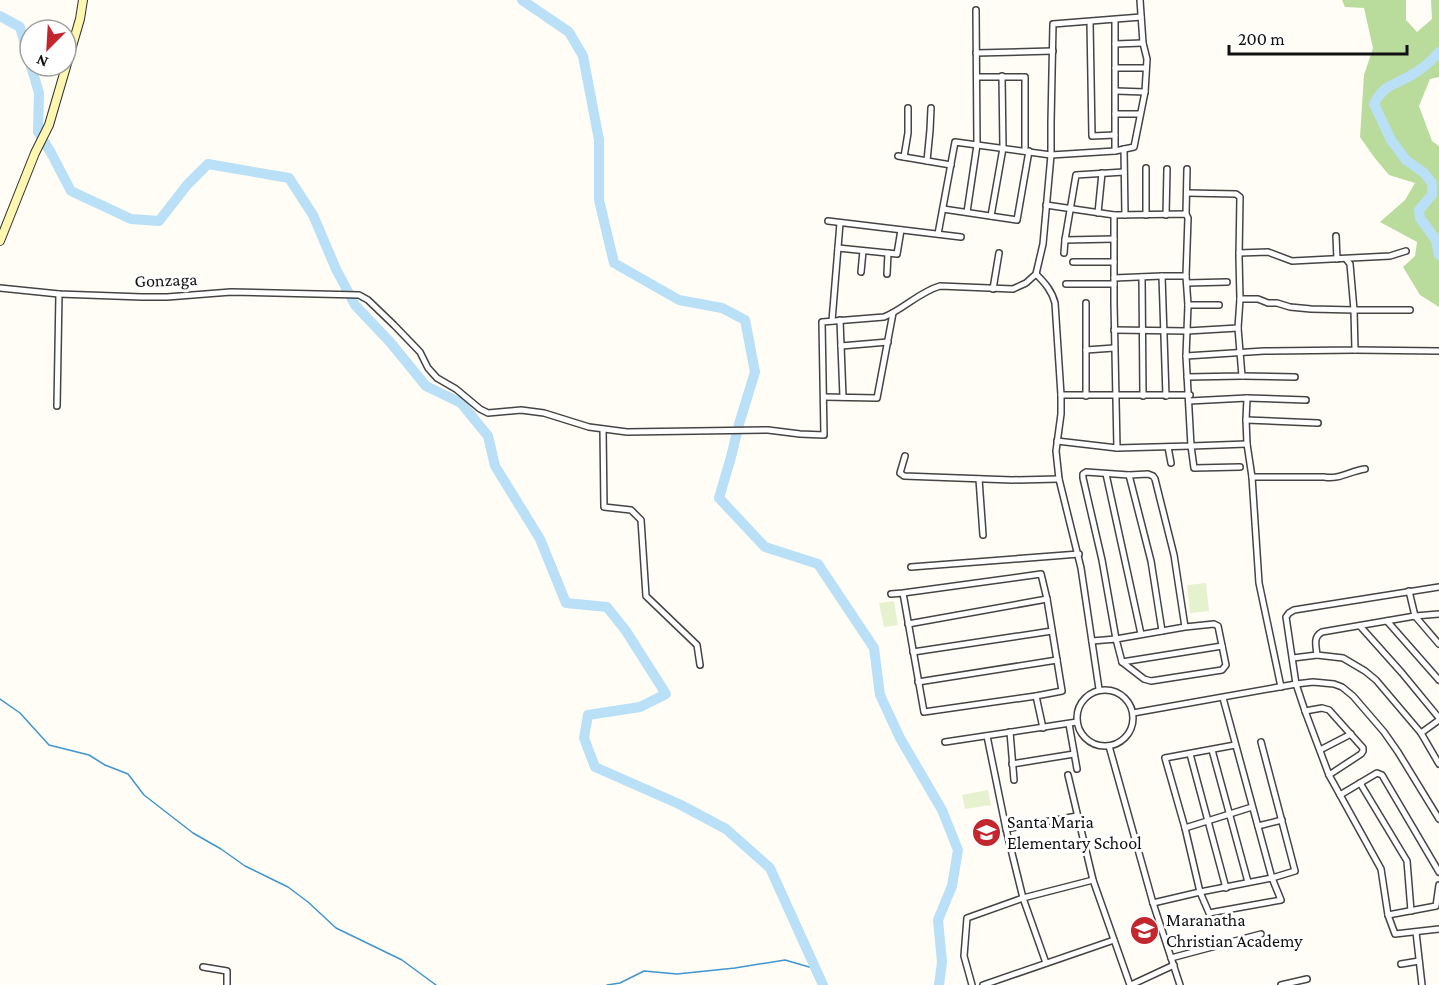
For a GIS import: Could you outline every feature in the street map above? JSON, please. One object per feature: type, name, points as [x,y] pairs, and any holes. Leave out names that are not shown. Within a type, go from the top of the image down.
[{"type":"street","points":[[0,241],[49,124],[80,19],[83,0]]},
{"type":"street","points":[[938,234],[955,142],[1052,155],[1116,151],[1134,147],[1145,92],[1147,59],[1143,43],[1140,0]]},
{"type":"street","points":[[967,212],[977,145],[976,10]]},
{"type":"street","points":[[700,665],[697,645],[646,596],[641,520],[631,510],[604,507],[603,429],[627,432],[744,429],[824,435],[822,322],[884,316],[940,286],[1013,289],[1026,283],[1036,274],[1043,244],[1052,155],[1053,24],[1141,17]]},
{"type":"street","points":[[1115,20],[1116,151]]},
{"type":"street","points":[[1090,22],[1092,136],[1115,135]]},
{"type":"street","points":[[1115,44],[1143,43]]},
{"type":"street","points":[[976,53],[1053,51]]},
{"type":"street","points":[[1115,68],[1146,68]]},
{"type":"street","points":[[991,216],[1003,148],[1002,76]]},
{"type":"street","points":[[943,208],[1017,220],[1027,151],[1025,77],[977,77]]},
{"type":"street","points":[[1116,91],[1145,92]]},
{"type":"street","points":[[908,108],[908,133],[901,157],[951,165]]},
{"type":"street","points":[[927,161],[931,108]]},
{"type":"street","points":[[1115,114],[1140,114]]},
{"type":"street","points":[[1124,149],[1125,215]]},
{"type":"street","points":[[1146,168],[1146,215]]},
{"type":"street","points":[[1166,215],[1167,169]]},
{"type":"street","points":[[1187,169],[1186,356],[1194,468],[1240,466]]},
{"type":"street","points":[[1064,253],[1076,175],[1125,172]]},
{"type":"street","points":[[1098,213],[1102,173]]},
{"type":"street","points":[[1187,193],[1236,194],[1240,197],[1238,328],[1242,376]]},
{"type":"street","points":[[1046,205],[1114,215],[1186,214]]},
{"type":"street","points":[[1114,215],[1117,448]]},
{"type":"street","points":[[828,221],[961,237]]},
{"type":"street","points":[[832,321],[840,223]]},
{"type":"street","points":[[838,248],[897,254],[901,230]]},
{"type":"street","points":[[1336,236],[1337,259]]},
{"type":"street","points":[[1065,240],[1114,239]]},
{"type":"street","points":[[861,272],[862,250]]},
{"type":"street","points":[[1239,253],[1268,252],[1292,261],[1390,256],[1406,251]]},
{"type":"street","points":[[993,289],[999,252]]},
{"type":"street","points":[[887,274],[888,253]]},
{"type":"street","points":[[1346,258],[1350,264],[1355,350]]},
{"type":"street","points":[[1073,262],[1114,262]]},
{"type":"street","points":[[1036,274],[1045,283],[1055,303],[1061,395],[1056,451],[1059,479],[1078,554],[1099,689]]},
{"type":"street","points":[[1162,276],[1166,396]]},
{"type":"street","points":[[1066,284],[1162,276],[1227,282]]},
{"type":"street","points":[[1142,277],[1143,396]]},
{"type":"street","name":"Gonzaga","points":[[0,288],[59,294],[167,297],[231,292],[359,295],[368,300],[420,352],[428,368],[437,378],[456,389],[480,409],[488,412],[521,410],[544,413],[603,429]]},
{"type":"street","points":[[57,406],[59,294]]},
{"type":"street","points":[[1240,298],[1258,298],[1268,303],[1301,308],[1410,310]]},
{"type":"street","points":[[1086,303],[1086,396]]},
{"type":"street","points":[[1188,305],[1219,305]]},
{"type":"street","points":[[824,397],[876,398],[893,313]]},
{"type":"street","points":[[840,320],[843,397]]},
{"type":"street","points":[[1114,330],[1187,331],[1238,328]]},
{"type":"street","points":[[841,346],[888,342]]},
{"type":"street","points":[[1086,350],[1114,348]]},
{"type":"street","points":[[1186,356],[1241,352],[1439,351]]},
{"type":"street","points":[[1187,377],[1295,377]]},
{"type":"street","points":[[1061,395],[1306,400]]},
{"type":"street","points":[[1247,398],[1247,444],[1252,477],[1259,583],[1281,687]]},
{"type":"street","points":[[1246,420],[1318,423]]},
{"type":"street","points":[[1057,441],[1117,448],[1247,444]]},
{"type":"street","points":[[1168,447],[1171,463]]},
{"type":"street","points":[[904,456],[900,473],[904,476],[1012,480],[1059,479]]},
{"type":"street","points":[[1252,477],[1330,478],[1365,469]]},
{"type":"street","points":[[1092,641],[1116,639],[1214,624],[1218,626],[1226,665],[1222,670],[1151,681],[1144,679],[1122,662],[1116,639],[1102,560],[1083,478],[1086,472],[1148,474],[1155,479],[1174,555],[1185,627]]},
{"type":"street","points":[[1106,474],[1141,634]]},
{"type":"street","points":[[1130,475],[1151,561],[1162,631]]},
{"type":"street","points":[[979,479],[983,535]]},
{"type":"street","points":[[911,567],[1078,554]]},
{"type":"street","points":[[891,594],[1041,574],[1062,691],[924,712],[903,593]]},
{"type":"street","points":[[1439,587],[1294,610],[1286,617],[1296,684],[1305,711],[1329,775],[1381,869],[1388,915],[1395,934],[1439,929]]},
{"type":"street","points":[[1409,591],[1415,616],[1439,644]]},
{"type":"street","points":[[908,624],[1047,599]]},
{"type":"street","points":[[1317,655],[1315,639],[1317,634],[1322,632],[1439,614]]},
{"type":"street","points":[[1386,621],[1439,680]]},
{"type":"street","points":[[1360,626],[1439,719],[1421,733]]},
{"type":"street","points":[[913,652],[1052,631]]},
{"type":"street","points":[[1122,662],[1222,646]]},
{"type":"street","points":[[1293,658],[1317,655],[1343,658],[1365,671],[1376,680],[1421,733],[1439,764]]},
{"type":"street","points":[[918,682],[1057,660]]},
{"type":"street","points":[[1133,713],[1296,684],[1313,682],[1334,684],[1353,696],[1384,732],[1439,819]]},
{"type":"street","points":[[1099,689],[1119,693],[1126,698],[1133,713],[1133,722],[1125,738],[1109,746],[1090,741],[1082,733],[1077,722],[1077,712],[1082,701],[1099,689]]},
{"type":"street","points":[[1036,696],[1043,728]]},
{"type":"street","points":[[1223,698],[1272,878],[1281,900],[1209,913],[1200,892],[1165,758],[1235,745]]},
{"type":"street","points":[[1305,711],[1322,708],[1329,710],[1363,748],[1361,754],[1329,775]]},
{"type":"street","points":[[945,742],[1077,722]]},
{"type":"street","points":[[1069,724],[1077,769]]},
{"type":"street","points":[[1010,732],[1014,780]]},
{"type":"street","points":[[1320,750],[1351,734]]},
{"type":"street","points":[[987,736],[1023,898],[1046,963]]},
{"type":"street","points":[[1152,903],[1272,878],[1295,871],[1261,742]]},
{"type":"street","points":[[1109,746],[1152,903],[1180,985]]},
{"type":"street","points":[[1212,750],[1248,882]]},
{"type":"street","points":[[1012,764],[1074,753]]},
{"type":"street","points":[[1190,753],[1226,888]]},
{"type":"street","points":[[1340,795],[1377,773],[1383,775],[1439,872]]},
{"type":"street","points":[[1068,775],[1093,880],[1131,985],[1174,965]]},
{"type":"street","points":[[1360,783],[1407,861],[1412,911]]},
{"type":"street","points":[[1185,828],[1252,807]]},
{"type":"street","points":[[1006,829],[1077,816]]},
{"type":"street","points":[[1258,826],[1282,820]]},
{"type":"street","points":[[972,985],[964,957],[967,918],[1023,898],[1093,880]]},
{"type":"street","points":[[1388,915],[1436,906],[1439,885]]},
{"type":"street","points":[[1416,932],[1422,985]]},
{"type":"street","points":[[1171,957],[1261,934]]},
{"type":"street","points":[[983,985],[1114,940]]},
{"type":"street","points":[[1401,964],[1419,961]]},
{"type":"street","points":[[204,967],[227,971],[227,985]]},
{"type":"street","points":[[1281,985],[1307,979]]},
{"type":"green space","points":[[1342,0],[1406,0],[1406,20],[1417,32],[1432,19],[1431,0],[1439,0],[1439,77],[1430,79],[1419,106],[1432,141],[1439,146],[1439,307],[1420,295],[1403,267],[1415,256],[1417,242],[1380,222],[1405,200],[1415,183],[1389,175],[1360,137],[1364,75],[1373,48],[1364,8],[1345,7]]},
{"type":"green space","points":[[1206,583],[1209,611],[1190,613],[1187,585]]},
{"type":"green space","points":[[894,601],[898,625],[884,627],[879,603]]},
{"type":"green space","points":[[988,790],[991,805],[965,809],[962,795]]},
{"type":"waterway","points":[[522,0],[569,32],[583,56],[599,140],[599,200],[614,263],[679,300],[722,308],[745,320],[755,372],[719,498],[765,547],[818,564],[874,648],[880,695],[900,738],[942,810],[958,850],[952,886],[938,920],[942,962],[939,985]]},
{"type":"waterway","points":[[0,16],[18,26]]},
{"type":"waterway","points":[[1439,52],[1421,69],[1385,89],[1374,104],[1391,140],[1406,160],[1424,173],[1432,183],[1432,195],[1419,210],[1420,218],[1436,240],[1439,255]]},
{"type":"waterway","points":[[35,78],[39,93],[38,132],[71,191],[131,219],[159,221],[187,185],[208,164],[289,178],[313,215],[336,269],[355,305],[390,342],[426,386],[461,403],[488,436],[495,466],[540,539],[566,603],[607,607],[626,631],[666,694],[640,707],[588,715],[584,738],[595,767],[679,804],[726,829],[770,868],[823,985]]},
{"type":"waterway","points":[[0,699],[20,713],[49,745],[89,755],[105,765],[128,774],[144,795],[193,833],[245,866],[288,887],[336,928],[402,960],[436,985]]},
{"type":"waterway","points":[[607,985],[620,983],[644,971],[677,974],[785,960],[816,969]]},
{"type":"place","name":"Santa Maria Elementary School","points":[[986,832]]},
{"type":"place","name":"Maranatha Christian Academy","points":[[1145,930]]}]
